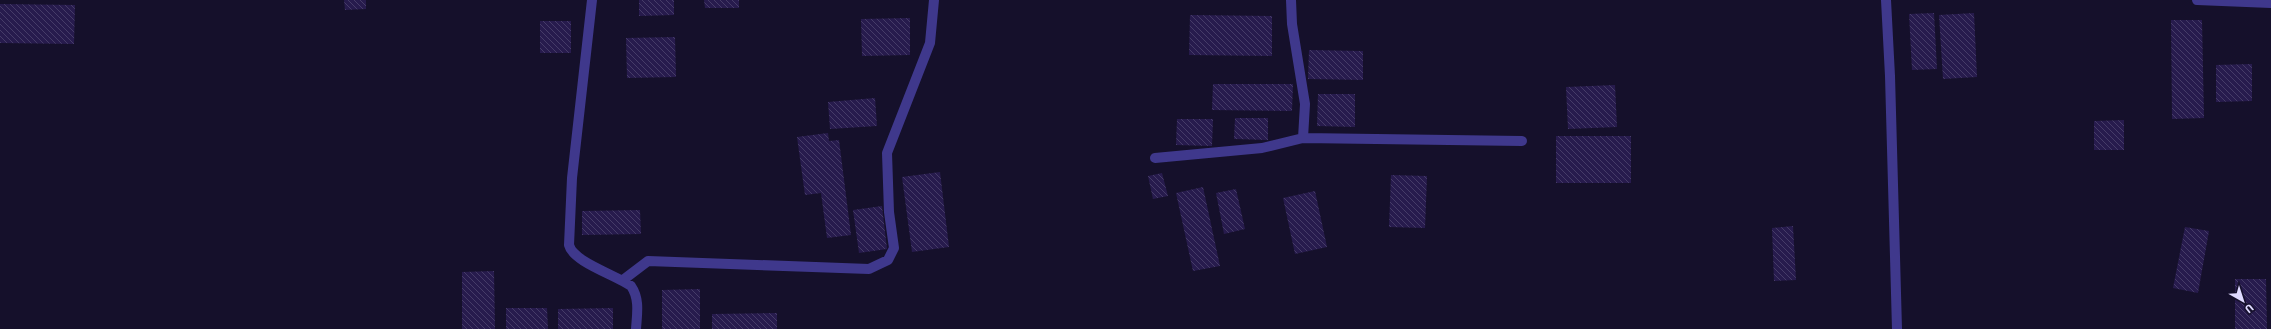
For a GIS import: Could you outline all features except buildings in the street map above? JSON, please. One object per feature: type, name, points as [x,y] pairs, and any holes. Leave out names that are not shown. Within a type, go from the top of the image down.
[{"type":"street","points":[[592,0],[572,178],[569,245],[570,251],[578,258],[623,280],[631,286],[636,294],[636,329]]},
{"type":"street","points":[[623,280],[648,261],[869,269],[888,260],[894,248],[889,212],[887,153],[930,44],[934,0]]},
{"type":"street","points":[[1291,0],[1292,24],[1305,104],[1303,138]]},
{"type":"street","points":[[1886,0],[1890,76],[1897,329]]},
{"type":"street","points":[[2197,0],[2271,3]]},
{"type":"street","points":[[1155,158],[1262,148],[1303,138],[1522,141]]}]
